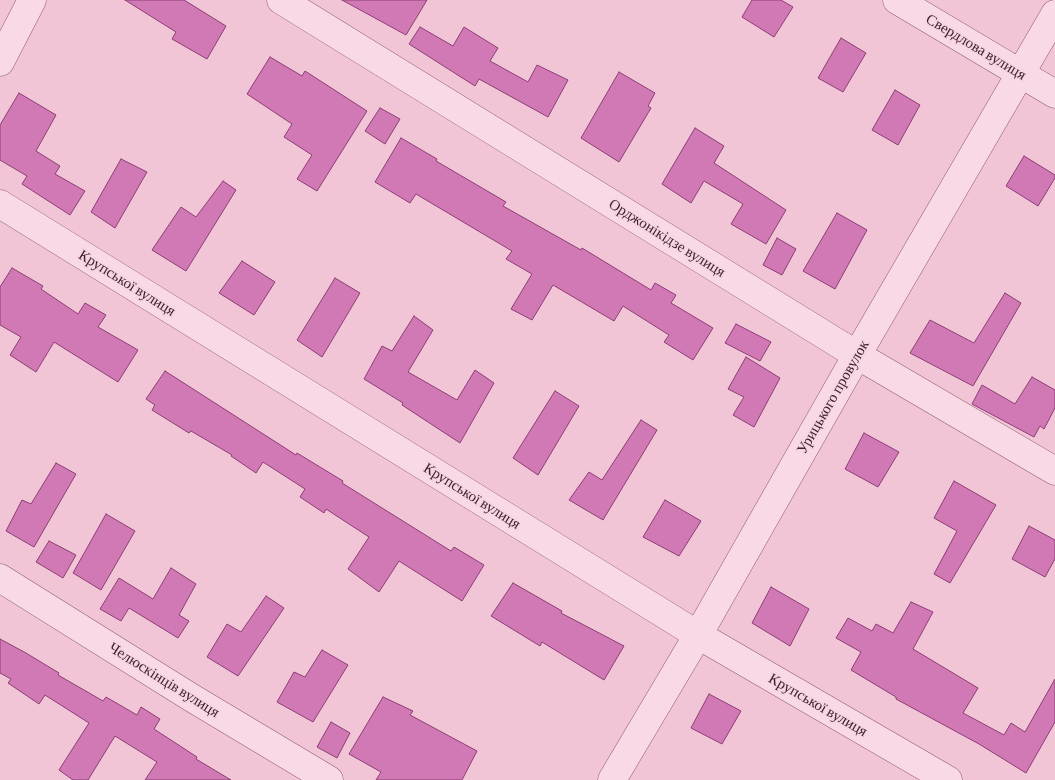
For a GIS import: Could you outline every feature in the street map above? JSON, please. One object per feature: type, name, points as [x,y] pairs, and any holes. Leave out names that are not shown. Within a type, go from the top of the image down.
[{"type":"street","points":[[0,62],[32,0]]},
{"type":"street","name":"Орджонікідзе вулиця","points":[[281,0],[857,355],[1055,470]]},
{"type":"street","name":"Свердлова вулиця","points":[[896,0],[1055,94]]},
{"type":"street","name":"Урицького провулок","points":[[612,780],[698,635],[857,355],[1055,14]]},
{"type":"street","name":"Крупської вулиця","points":[[0,204],[698,635],[948,780]]},
{"type":"street","name":"Челюскінців вулиця","points":[[0,578],[192,698],[329,780]]},
{"type":"building","points":[[125,0],[184,0],[226,26],[207,59],[172,39],[176,32]]},
{"type":"building","points":[[342,0],[427,0],[406,35]]},
{"type":"building","points":[[752,0],[781,0],[793,7],[774,37],[742,17]]},
{"type":"building","points":[[420,27],[453,46],[464,27],[498,48],[490,61],[528,82],[537,65],[568,80],[548,117],[479,79],[475,86],[409,44]]},
{"type":"building","points":[[841,38],[866,53],[843,92],[818,78]]},
{"type":"building","points":[[270,57],[302,76],[305,71],[367,111],[317,191],[297,179],[312,155],[284,137],[292,124],[247,94]]},
{"type":"building","points":[[619,72],[655,93],[648,106],[651,108],[619,162],[581,138]]},
{"type":"building","points":[[895,90],[920,105],[898,145],[872,130]]},
{"type":"building","points":[[19,93],[56,115],[36,151],[60,166],[55,174],[85,191],[70,215],[22,184],[27,176],[0,160],[0,125]]},
{"type":"building","points":[[380,108],[400,119],[385,144],[365,131]]},
{"type":"building","points":[[695,128],[724,146],[714,163],[786,210],[766,244],[731,224],[743,204],[704,181],[691,203],[662,184]]},
{"type":"building","points":[[401,138],[506,202],[503,206],[581,250],[582,248],[651,290],[655,283],[676,295],[671,303],[713,328],[693,360],[664,342],[669,335],[623,306],[614,321],[553,285],[532,320],[511,309],[532,274],[506,259],[512,251],[416,194],[410,203],[375,182]]},
{"type":"building","points":[[1024,156],[1055,175],[1038,206],[1006,186]]},
{"type":"building","points":[[121,159],[147,172],[115,228],[91,212]]},
{"type":"building","points":[[223,181],[236,190],[186,271],[152,250],[181,207],[196,217]]},
{"type":"building","points":[[837,213],[867,230],[835,289],[803,271]]},
{"type":"building","points":[[777,238],[796,249],[782,275],[763,265]]},
{"type":"building","points":[[242,261],[275,282],[254,315],[219,293]]},
{"type":"building","points":[[12,268],[43,286],[41,289],[78,314],[85,303],[106,315],[98,327],[138,350],[118,382],[54,342],[36,372],[10,355],[21,337],[0,325],[0,287]]},
{"type":"building","points":[[335,278],[360,293],[322,357],[297,340]]},
{"type":"building","points":[[1005,293],[1021,303],[973,386],[910,353],[930,320],[974,343]]},
{"type":"building","points":[[414,316],[433,330],[408,372],[457,400],[475,370],[494,383],[460,443],[402,405],[403,403],[364,379],[382,346],[392,351]]},
{"type":"building","points":[[736,324],[771,342],[760,361],[725,343]]},
{"type":"building","points":[[746,357],[780,378],[754,427],[733,415],[744,397],[728,389]]},
{"type":"building","points":[[165,371],[296,455],[297,453],[343,481],[342,483],[451,551],[454,547],[484,565],[462,601],[399,561],[379,592],[348,569],[369,537],[326,509],[324,513],[300,497],[305,489],[263,462],[256,473],[232,455],[191,431],[189,433],[152,410],[155,405],[146,399]]},
{"type":"building","points":[[1032,377],[1055,390],[1055,408],[1044,429],[1040,426],[1034,437],[972,404],[982,385],[1015,404]]},
{"type":"building","points":[[555,391],[579,406],[538,475],[513,458]]},
{"type":"building","points":[[641,420],[657,430],[603,520],[569,500],[589,472],[602,480]]},
{"type":"building","points":[[864,433],[899,452],[878,487],[845,469]]},
{"type":"building","points":[[56,463],[76,474],[34,547],[6,531],[22,500],[31,504]]},
{"type":"building","points":[[954,481],[996,505],[950,583],[934,574],[957,531],[934,518]]},
{"type":"building","points":[[665,500],[701,521],[679,556],[643,537]]},
{"type":"building","points":[[106,514],[135,531],[101,590],[73,573]]},
{"type":"building","points":[[1029,526],[1055,540],[1055,559],[1045,577],[1012,559]]},
{"type":"building","points":[[49,541],[76,555],[63,578],[36,562]]},
{"type":"building","points":[[171,568],[196,584],[179,615],[189,621],[178,638],[129,608],[121,621],[100,609],[119,578],[153,599]]},
{"type":"building","points":[[513,583],[562,611],[561,613],[624,646],[604,680],[542,642],[540,646],[491,616]]},
{"type":"building","points":[[771,587],[809,609],[790,646],[752,623]]},
{"type":"building","points":[[266,596],[284,608],[238,676],[207,657],[227,624],[241,632]]},
{"type":"building","points":[[911,602],[933,612],[913,649],[978,688],[963,713],[1004,735],[1011,723],[1025,732],[1055,679],[1055,722],[1026,773],[979,744],[896,699],[896,697],[851,670],[861,652],[836,638],[848,618],[872,631],[876,624],[893,633]]},
{"type":"building","points":[[0,639],[103,701],[106,697],[137,715],[141,707],[160,719],[154,729],[197,757],[196,759],[231,780],[145,780],[157,762],[115,736],[88,780],[73,780],[59,770],[89,723],[45,695],[39,704],[8,683],[11,679],[0,673]]},
{"type":"building","points":[[322,650],[348,665],[313,722],[277,702],[294,672],[305,677]]},
{"type":"building","points":[[709,694],[741,711],[722,744],[691,728]]},
{"type":"building","points":[[383,697],[413,711],[410,715],[477,751],[462,780],[376,780],[381,772],[349,754]]},
{"type":"building","points":[[331,722],[350,733],[337,758],[317,747]]}]
